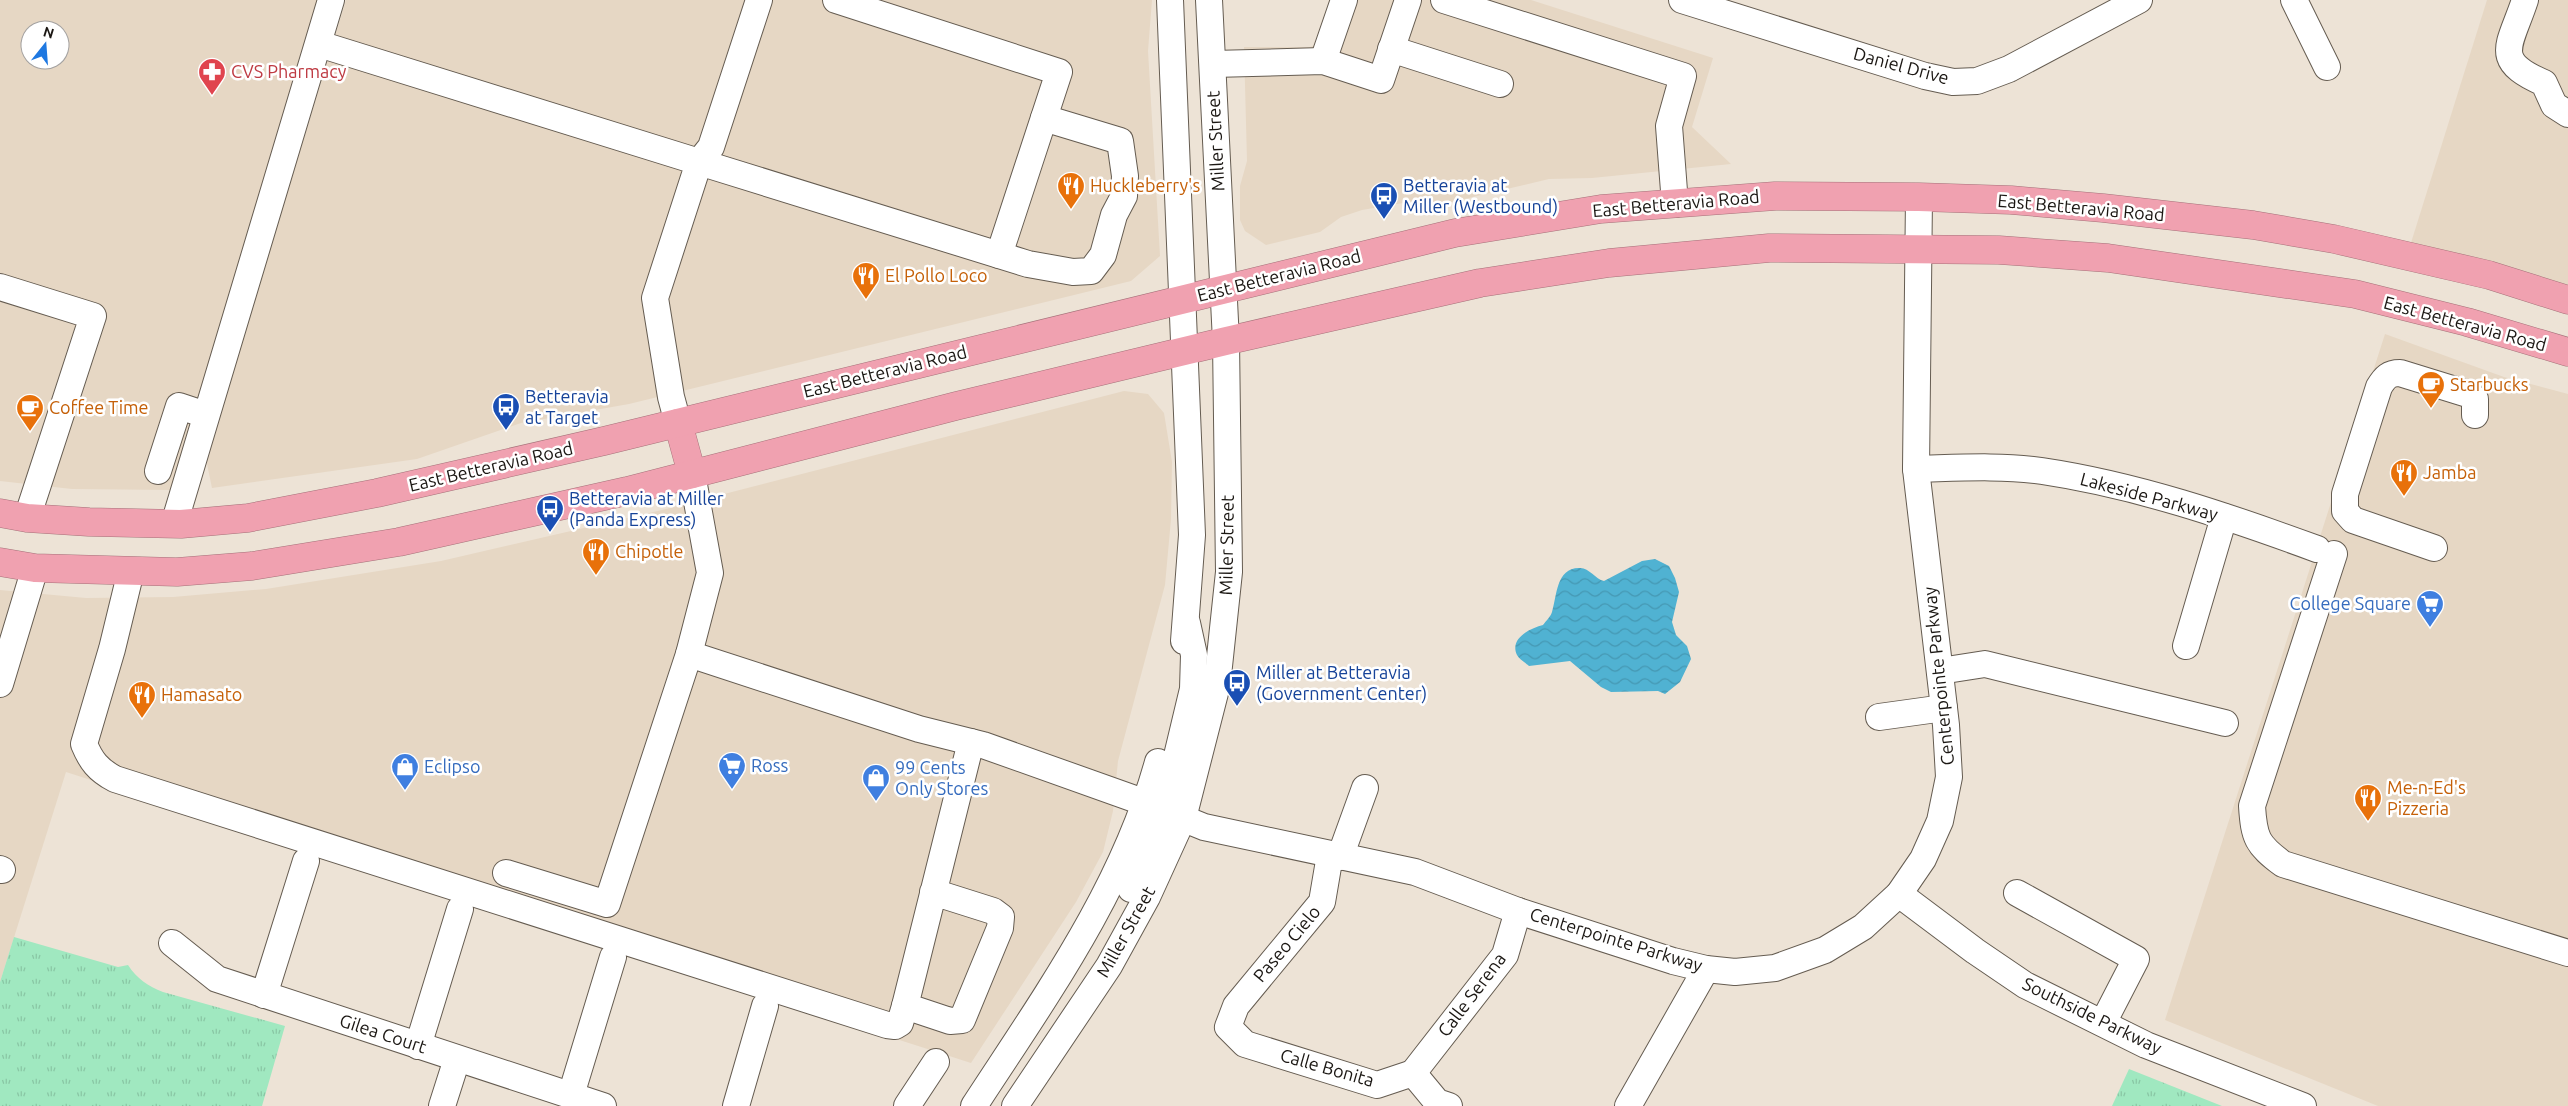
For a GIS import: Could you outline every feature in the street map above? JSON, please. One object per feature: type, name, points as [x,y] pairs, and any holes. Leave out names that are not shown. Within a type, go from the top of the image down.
[{"type":"highway","name":"East Betteravia Road","points":[[0,513],[27,518],[89,522],[174,524],[248,518],[368,495],[678,422],[1455,233],[1601,209],[1775,196],[2011,200],[2104,208],[2252,225],[2413,256],[2489,275],[2568,299]]},
{"type":"highway","name":"East Betteravia Road","points":[[0,562],[35,568],[177,572],[252,566],[398,542],[692,474],[956,406],[1226,341],[1480,283],[1609,263],[1769,248],[1999,250],[2108,258],[2355,294],[2467,322],[2568,352]]},
{"type":"highway","points":[[678,422],[692,474]]},
{"type":"street","points":[[174,524],[332,0]]},
{"type":"street","points":[[678,422],[655,298],[699,162],[711,146],[759,0]]},
{"type":"street","points":[[836,0],[1059,72],[999,255]]},
{"type":"street","name":"Miller Street","points":[[974,1106],[1077,946],[1116,873],[1146,803],[1176,697],[1187,623],[1192,536],[1186,351],[1170,0]]},
{"type":"street","name":"Miller Street","points":[[1016,1106],[1110,966],[1147,897],[1183,818],[1217,685],[1229,572],[1226,341],[1209,0]]},
{"type":"street","points":[[1323,61],[1344,0]]},
{"type":"street","points":[[1213,64],[1323,61],[1381,80],[1408,0]]},
{"type":"street","points":[[1444,0],[1682,76],[1669,126],[1676,204]]},
{"type":"street","name":"Daniel Drive","points":[[1682,0],[1925,76],[1953,82],[1977,81],[2009,69],[2139,0]]},
{"type":"street","points":[[2294,0],[2327,67]]},
{"type":"street","points":[[2525,0],[2508,51],[2511,62],[2523,74],[2544,83],[2554,105],[2568,114]]},
{"type":"street","points":[[319,44],[1028,264],[1083,272],[1096,267],[1103,255],[1126,186],[1120,141],[1044,118]]},
{"type":"street","points":[[1391,49],[1500,84]]},
{"type":"street","name":"Centerpointe Parkway","points":[[1183,818],[1204,827],[1415,872],[1518,911],[1673,961],[1706,969],[1735,972],[1775,968],[1826,950],[1863,927],[1899,894],[1923,859],[1940,821],[1949,777],[1944,708],[1916,469],[1919,197]]},
{"type":"street","points":[[0,287],[93,316],[27,518]]},
{"type":"street","points":[[2434,548],[2353,520],[2345,511],[2345,494],[2379,387],[2385,378],[2392,373],[2400,372],[2468,394],[2475,398],[2475,415]]},
{"type":"street","points":[[158,471],[179,406],[206,415]]},
{"type":"street","name":"Lakeside Parkway","points":[[1916,469],[1976,467],[2040,471],[2140,491],[2325,551],[2252,806],[2253,831],[2266,851],[2283,864],[2568,953]]},
{"type":"street","points":[[597,932],[688,654],[710,573],[692,474]]},
{"type":"street","points":[[2186,646],[2224,518]]},
{"type":"street","points":[[0,684],[35,568]]},
{"type":"street","points":[[131,571],[112,649],[84,744],[90,758],[100,771],[115,779],[887,1025],[895,1026],[900,1023],[905,1006],[970,742]]},
{"type":"street","points":[[1183,818],[1172,814],[1166,802],[1193,689],[1194,655],[1187,623]]},
{"type":"street","points":[[688,654],[919,728],[970,742],[1146,803]]},
{"type":"street","points":[[1940,671],[1985,664],[2225,723]]},
{"type":"street","points":[[1879,717],[1944,708]]},
{"type":"street","name":"Paseo Cielo","points":[[1228,1027],[1236,1006],[1322,902],[1335,856],[1365,788]]},
{"type":"street","name":"Miller Street","points":[[1052,1051],[1083,978],[1106,939],[1143,864],[1156,828],[1157,814],[1146,803]]},
{"type":"street","points":[[264,995],[306,861]]},
{"type":"street","points":[[506,873],[607,904]]},
{"type":"street","points":[[905,1006],[950,1021],[962,1020],[1000,928],[1001,917],[993,911],[934,892]]},
{"type":"street","points":[[2017,893],[2136,959],[2103,1023]]},
{"type":"street","name":"Southside Parkway","points":[[1899,894],[1975,951],[2026,985],[2146,1045],[2304,1106]]},
{"type":"street","points":[[418,1046],[460,909]]},
{"type":"street","name":"Calle Serena","points":[[1413,1073],[1505,955],[1518,911]]},
{"type":"street","name":"Gilea Court","points":[[172,943],[217,979],[603,1106]]},
{"type":"street","points":[[571,1096],[613,957]]},
{"type":"street","points":[[1628,1106],[1706,969]]},
{"type":"street","points":[[736,1106],[766,1006]]},
{"type":"street","name":"Calle Bonita","points":[[1228,1027],[1245,1044],[1377,1085],[1413,1073]]},
{"type":"street","points":[[442,1106],[457,1058]]},
{"type":"street","points":[[908,1106],[936,1062]]},
{"type":"street","points":[[1413,1073],[1437,1102],[1449,1106]]},
{"type":"shaded area","points":[[0,0],[321,0],[171,490],[72,489],[0,481]]},
{"type":"shaded area","points":[[346,0],[1152,0],[1148,51],[1160,256],[1131,281],[629,404],[521,423],[417,459],[212,488],[206,459]]},
{"type":"shaded area","points":[[1335,0],[1531,0],[1713,58],[1692,127],[1731,164],[1592,178],[1549,179],[1447,203],[1415,201],[1362,210],[1341,217],[1320,232],[1266,245],[1245,231],[1240,220],[1240,186],[1247,161],[1244,47],[1310,47],[1318,44]]},
{"type":"shaded area","points":[[2487,0],[2568,0],[2568,291],[2410,246]]},
{"type":"shaded area","name":"College Square","points":[[2385,334],[2504,377],[2568,394],[2568,1106],[2378,1106],[2165,1020]]},
{"type":"shaded area","points":[[1124,391],[1148,394],[1164,413],[1172,462],[1171,519],[1165,585],[1118,761],[1113,811],[1103,852],[1076,902],[971,1063],[66,772],[0,982],[0,590],[86,598],[173,597],[266,589],[441,561],[662,510]]},
{"type":"green space","points":[[14,937],[118,967],[128,965],[143,982],[163,992],[285,1026],[262,1106],[0,1106],[0,982]]},
{"type":"green space","points":[[2129,1069],[2222,1106],[2112,1106]]},
{"type":"water","points":[[1655,559],[1669,566],[1675,578],[1679,592],[1672,622],[1676,635],[1687,646],[1691,659],[1680,682],[1665,694],[1658,691],[1611,692],[1601,687],[1570,661],[1529,666],[1517,655],[1516,644],[1522,635],[1543,625],[1550,617],[1559,584],[1571,569],[1583,568],[1604,581],[1642,561]]},
{"type":"place","name":"CVS Pharmacy","points":[[212,96]]},
{"type":"place","name":"Huckleberry's","points":[[1071,210]]},
{"type":"place","name":"Betteravia at Miller (Westbound)","points":[[1384,220]]},
{"type":"place","name":"El Pollo Loco","points":[[866,300]]},
{"type":"place","name":"Starbucks","points":[[2431,409]]},
{"type":"place","name":"Betteravia at Target","points":[[506,431]]},
{"type":"place","name":"Coffee Time","points":[[30,432]]},
{"type":"place","name":"Jamba","points":[[2404,497]]},
{"type":"place","name":"Betteravia at Miller (Panda Express)","points":[[550,533]]},
{"type":"place","name":"Chipotle","points":[[596,576]]},
{"type":"place","name":"College Square","points":[[2430,628]]},
{"type":"place","name":"Miller at Betteravia (Government Center)","points":[[1237,707]]},
{"type":"place","name":"Hamasato","points":[[142,719]]},
{"type":"place","name":"Ross","points":[[732,790]]},
{"type":"place","name":"Eclipso","points":[[405,791]]},
{"type":"place","name":"99 Cents Only Stores","points":[[876,802]]},
{"type":"place","name":"Me-n-Ed's Pizzeria","points":[[2368,822]]}]
